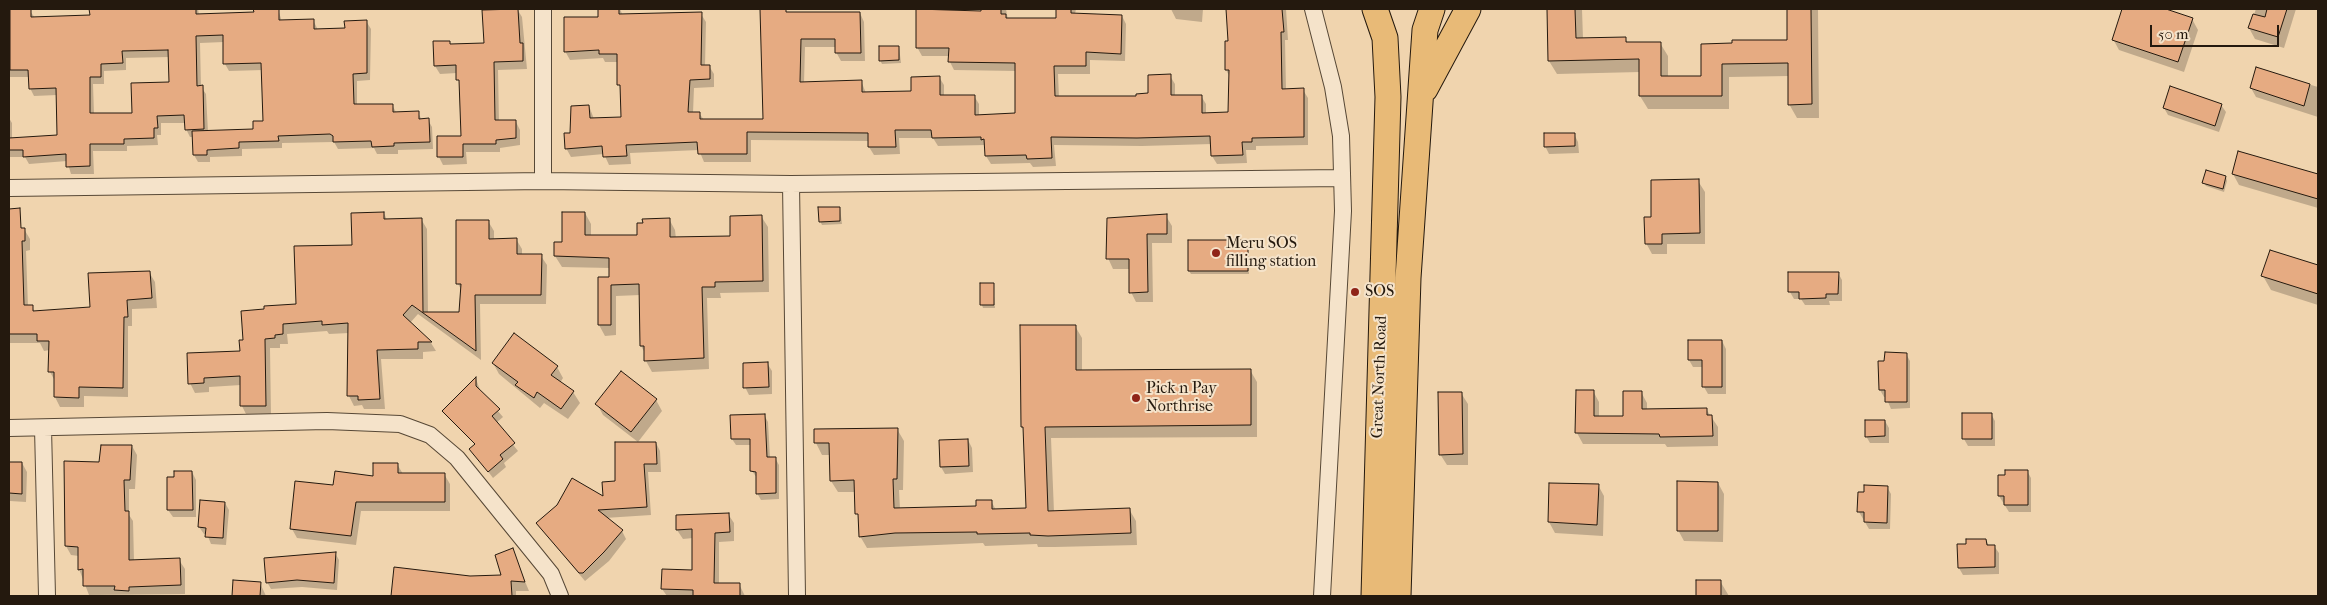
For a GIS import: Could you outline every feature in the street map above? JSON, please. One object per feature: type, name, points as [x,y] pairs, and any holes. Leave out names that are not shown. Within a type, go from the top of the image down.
[{"type":"main road","name":"Great North Road","points":[[1374,596],[1388,97],[1385,38],[1375,9]]},
{"type":"main road","name":"Great North Road","points":[[1398,596],[1408,278],[1422,96],[1425,30],[1432,9]]},
{"type":"main road","points":[[1422,96],[1468,9]]},
{"type":"street","points":[[543,9],[543,181]]},
{"type":"street","points":[[1312,9],[1333,87],[1341,136],[1342,178],[1339,316],[1322,596]]},
{"type":"street","points":[[9,188],[543,181],[791,184],[1342,178]]},
{"type":"street","points":[[791,184],[796,596]]},
{"type":"street","points":[[9,428],[327,421],[400,424],[430,435],[458,458],[551,574],[560,596]]},
{"type":"street","points":[[42,428],[47,596]]},
{"type":"building","points":[[10,9],[31,9],[31,17],[90,15],[89,9],[196,9],[196,14],[254,12],[253,9],[279,9],[279,20],[314,19],[314,29],[345,28],[344,21],[367,20],[367,73],[353,74],[354,104],[393,104],[393,112],[419,111],[419,119],[429,118],[430,142],[394,143],[394,146],[372,147],[371,141],[333,142],[333,136],[330,134],[278,136],[279,141],[239,142],[239,148],[207,150],[207,155],[193,155],[192,131],[253,129],[253,121],[263,121],[261,63],[223,64],[223,35],[196,36],[197,86],[203,85],[204,129],[185,130],[184,115],[157,116],[158,128],[154,128],[154,138],[124,139],[124,144],[90,144],[90,166],[66,167],[66,154],[23,157],[23,150],[9,150],[9,138],[57,135],[56,88],[29,89],[28,70],[10,70]],"holes":[[[168,50],[169,82],[131,83],[132,113],[90,113],[90,77],[101,77],[101,64],[123,63],[122,51]]]},
{"type":"building","points":[[518,9],[520,43],[523,43],[523,61],[494,62],[495,120],[516,120],[516,138],[496,140],[496,144],[463,144],[463,157],[437,157],[437,136],[461,136],[459,80],[456,80],[456,65],[434,66],[433,41],[450,41],[450,44],[484,43],[482,10]]},
{"type":"building","points":[[598,9],[619,9],[619,14],[702,12],[701,65],[710,65],[710,79],[690,80],[688,112],[700,112],[700,119],[763,119],[760,9],[786,9],[786,12],[860,12],[861,53],[835,53],[835,39],[801,39],[800,82],[862,80],[862,92],[911,91],[911,77],[940,76],[940,95],[975,95],[975,115],[1015,113],[1015,63],[948,62],[949,48],[916,48],[916,9],[981,11],[981,9],[1001,9],[1001,14],[1006,14],[1006,18],[1056,18],[1056,9],[1071,9],[1071,13],[1122,15],[1121,54],[1086,52],[1086,66],[1054,66],[1055,96],[1136,96],[1136,94],[1148,93],[1148,75],[1171,74],[1171,95],[1202,95],[1202,113],[1228,112],[1229,70],[1225,70],[1225,41],[1228,41],[1226,9],[1282,9],[1284,32],[1281,32],[1282,89],[1304,88],[1304,137],[1252,138],[1252,142],[1242,142],[1243,155],[1211,156],[1210,136],[1137,138],[1051,137],[1052,158],[1027,159],[1026,155],[985,156],[984,139],[981,140],[981,137],[932,138],[931,130],[895,130],[896,147],[868,147],[868,133],[747,132],[747,154],[698,154],[697,142],[626,145],[627,156],[603,157],[602,146],[565,149],[564,133],[570,133],[571,106],[589,105],[590,118],[621,117],[620,85],[617,85],[617,54],[599,54],[599,50],[564,52],[564,17],[598,17]]},
{"type":"building","points":[[1547,9],[1575,9],[1576,38],[1626,37],[1626,42],[1661,42],[1661,76],[1701,76],[1701,44],[1732,43],[1732,40],[1787,40],[1787,9],[1811,9],[1812,104],[1788,105],[1788,63],[1722,64],[1722,96],[1639,96],[1639,59],[1548,61]]},
{"type":"building","points":[[2122,9],[2166,9],[2193,18],[2178,62],[2112,40]]},
{"type":"building","points":[[2267,9],[2287,9],[2278,37],[2248,28],[2253,14],[2265,17]]},
{"type":"building","points":[[879,46],[899,46],[899,60],[879,61]]},
{"type":"building","points":[[2256,67],[2310,84],[2304,106],[2250,88]]},
{"type":"building","points":[[2170,86],[2222,104],[2215,126],[2163,108]]},
{"type":"building","points":[[1544,133],[1575,133],[1575,146],[1544,147]]},
{"type":"building","points":[[2238,151],[2318,174],[2318,199],[2232,174]]},
{"type":"building","points":[[2206,170],[2226,176],[2223,189],[2202,183]]},
{"type":"building","points":[[1699,179],[1700,233],[1662,234],[1662,244],[1645,244],[1644,217],[1651,217],[1651,180]]},
{"type":"building","points":[[818,207],[840,207],[840,221],[819,222]]},
{"type":"building","points":[[20,208],[21,228],[25,228],[25,241],[22,241],[24,305],[33,305],[33,311],[90,307],[88,273],[150,271],[152,298],[127,300],[128,317],[124,317],[123,388],[79,387],[79,398],[54,397],[54,372],[48,372],[49,341],[37,341],[37,334],[9,334],[9,209]]},
{"type":"building","points":[[384,212],[384,219],[422,218],[423,312],[459,312],[461,284],[456,284],[456,220],[489,220],[489,239],[517,238],[517,254],[542,254],[541,295],[475,295],[476,351],[412,305],[403,315],[432,342],[418,342],[418,349],[377,350],[380,399],[358,400],[358,396],[347,396],[348,323],[322,325],[322,321],[283,324],[283,334],[275,335],[275,338],[265,339],[266,406],[240,406],[240,376],[204,378],[204,383],[188,384],[187,353],[240,351],[239,340],[243,340],[241,311],[264,309],[264,306],[296,304],[294,246],[352,245],[351,213]]},
{"type":"building","points":[[562,212],[585,212],[585,235],[637,235],[637,223],[643,223],[642,219],[670,218],[670,237],[730,236],[730,216],[762,215],[763,281],[715,282],[715,287],[702,287],[704,358],[644,361],[644,346],[640,346],[639,284],[611,285],[611,325],[598,325],[598,277],[609,277],[609,258],[554,256],[554,242],[562,242]]},
{"type":"building","points":[[1167,214],[1167,234],[1147,234],[1148,292],[1129,293],[1129,259],[1106,259],[1107,218]]},
{"type":"building","points":[[1188,240],[1248,240],[1248,271],[1188,271]]},
{"type":"building","points":[[2270,250],[2318,265],[2318,294],[2261,276]]},
{"type":"building","points":[[1788,272],[1839,272],[1838,294],[1826,294],[1826,298],[1799,299],[1799,292],[1788,292]]},
{"type":"building","points":[[980,283],[994,283],[994,305],[980,305]]},
{"type":"building","points":[[1020,325],[1076,325],[1076,370],[1251,369],[1251,425],[1045,427],[1048,511],[1130,508],[1131,533],[1048,536],[1030,535],[1030,533],[895,533],[859,537],[858,514],[855,514],[854,480],[830,481],[829,443],[814,443],[814,429],[898,428],[897,479],[893,479],[894,508],[976,506],[976,500],[992,500],[992,509],[1026,508],[1023,427],[1021,427]]},
{"type":"building","points":[[514,333],[558,366],[551,375],[574,391],[561,409],[537,392],[534,398],[515,385],[518,382],[492,363]]},
{"type":"building","points":[[1688,340],[1722,340],[1722,387],[1702,387],[1702,360],[1688,360]]},
{"type":"building","points":[[1885,352],[1907,353],[1907,402],[1885,402],[1885,390],[1879,390],[1878,361],[1884,361]]},
{"type":"building","points":[[768,362],[769,387],[743,388],[743,363]]},
{"type":"building","points":[[621,371],[657,399],[631,432],[595,404]]},
{"type":"building","points":[[476,377],[476,386],[500,409],[492,416],[515,443],[500,455],[503,459],[488,472],[469,449],[475,444],[442,411]]},
{"type":"building","points":[[1576,390],[1594,390],[1594,416],[1623,416],[1623,391],[1642,391],[1642,409],[1707,408],[1707,415],[1712,415],[1713,436],[1660,437],[1659,434],[1575,433]]},
{"type":"building","points":[[1438,392],[1462,392],[1463,454],[1439,455]]},
{"type":"building","points":[[1962,413],[1992,413],[1992,439],[1962,439]]},
{"type":"building","points":[[765,414],[767,457],[776,457],[776,493],[756,494],[756,472],[750,471],[750,439],[731,439],[730,415]]},
{"type":"building","points":[[1865,420],[1885,420],[1885,436],[1865,437]]},
{"type":"building","points":[[968,439],[969,466],[940,467],[939,440]]},
{"type":"building","points":[[615,442],[656,442],[657,464],[644,464],[647,507],[598,510],[623,530],[583,573],[579,573],[536,523],[557,505],[572,478],[603,496],[602,482],[615,481]]},
{"type":"building","points":[[101,445],[132,445],[130,480],[124,480],[125,511],[129,511],[129,560],[180,558],[181,585],[129,587],[129,591],[114,590],[115,586],[83,586],[83,569],[78,570],[78,547],[65,546],[64,461],[99,462]]},
{"type":"building","points":[[9,462],[22,462],[22,494],[9,493]]},
{"type":"building","points":[[373,463],[398,463],[398,473],[445,473],[445,502],[356,502],[351,536],[290,529],[295,481],[333,485],[335,471],[373,476]]},
{"type":"building","points":[[2005,470],[2028,470],[2028,505],[2004,505],[2004,496],[1998,496],[1998,475],[2005,475]]},
{"type":"building","points":[[174,471],[192,471],[193,510],[167,510],[167,477],[174,477]]},
{"type":"building","points":[[1677,481],[1718,482],[1718,531],[1677,531]]},
{"type":"building","points":[[1549,483],[1599,484],[1597,525],[1548,522]]},
{"type":"building","points":[[1864,485],[1888,486],[1887,523],[1864,522],[1864,512],[1857,512],[1858,492],[1864,492]]},
{"type":"building","points":[[200,500],[225,502],[223,538],[205,537],[206,528],[198,527]]},
{"type":"building","points":[[729,513],[730,532],[715,533],[714,583],[740,583],[740,596],[693,596],[693,590],[661,589],[662,569],[692,570],[692,529],[676,530],[676,515]]},
{"type":"building","points":[[1966,539],[1986,539],[1987,545],[1995,545],[1995,567],[1958,568],[1957,544],[1966,544]]},
{"type":"building","points":[[513,548],[525,582],[511,581],[512,596],[391,596],[394,567],[470,576],[501,575],[495,555]]},
{"type":"building","points":[[336,552],[334,583],[297,580],[266,583],[264,558]]},
{"type":"building","points":[[233,580],[261,582],[260,596],[232,596]]},
{"type":"building","points":[[1696,580],[1721,580],[1721,596],[1696,596]]},
{"type":"place","name":"Meru SOS filling station","points":[[1216,253]]},
{"type":"place","name":"SOS","points":[[1355,292]]},
{"type":"place","name":"Pick n Pay Northrise","points":[[1136,398]]}]
